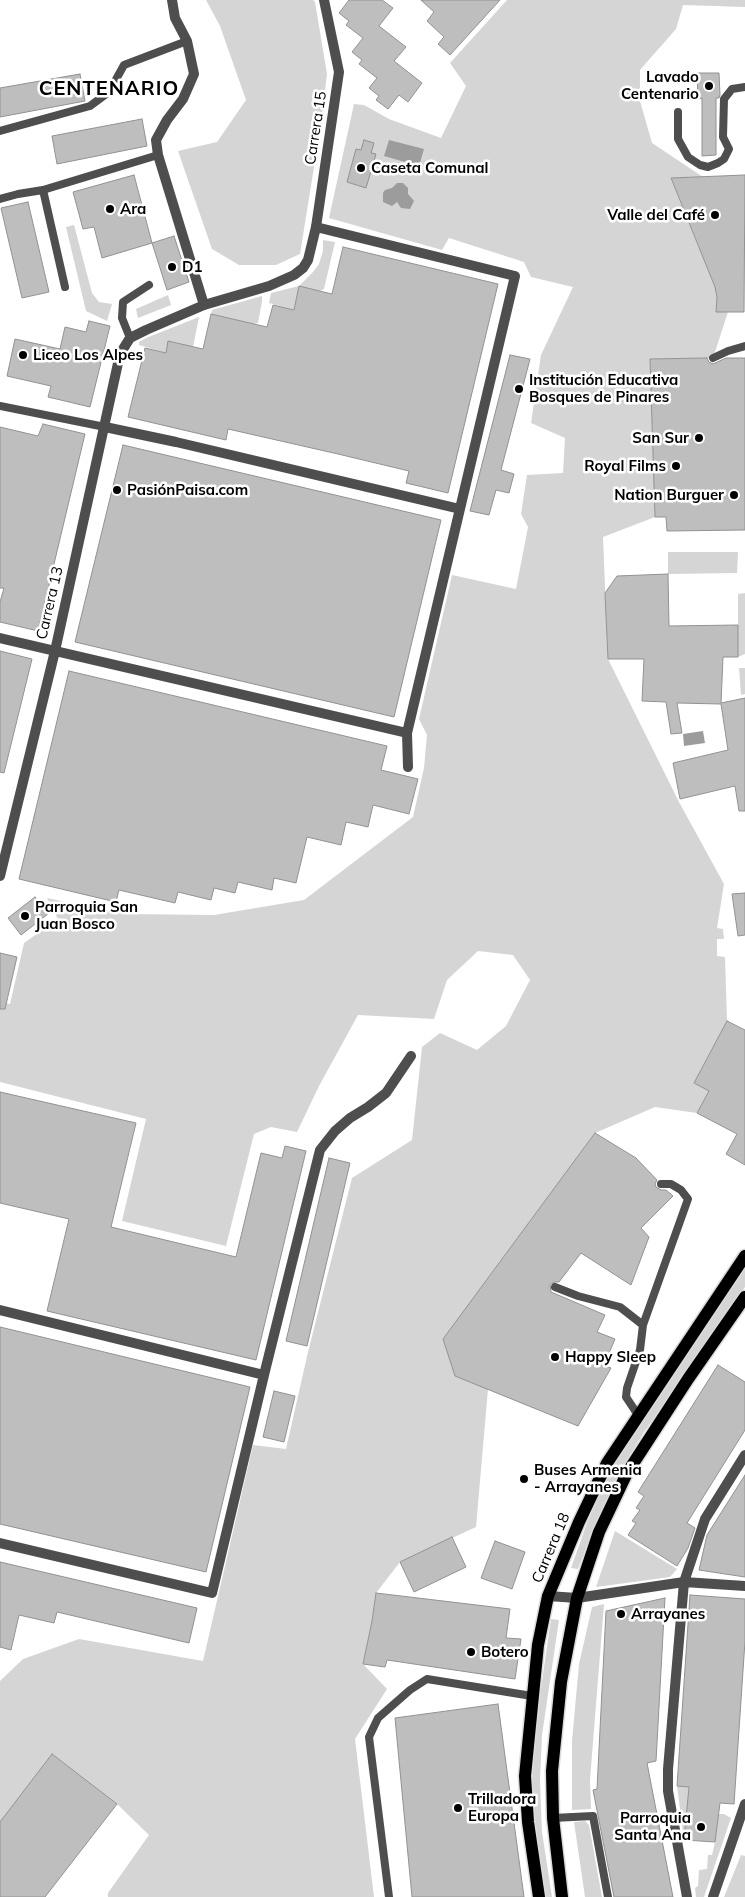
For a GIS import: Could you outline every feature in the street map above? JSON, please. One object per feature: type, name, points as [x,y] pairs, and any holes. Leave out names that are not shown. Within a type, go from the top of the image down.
[{"type":"main road","name":"Carrera 18","points":[[539,1897],[528,1822],[525,1776],[538,1645],[548,1596],[579,1522],[607,1463],[745,1256]]},
{"type":"main road","points":[[562,1897],[553,1818],[552,1772],[561,1682],[576,1598],[599,1532],[627,1473],[688,1379],[745,1297]]},
{"type":"street","points":[[130,338],[204,305],[158,155],[156,140],[159,132],[183,99],[194,74],[187,41],[176,18],[172,0]]},
{"type":"street","name":"Carrera 15","points":[[204,305],[269,286],[294,275],[303,268],[308,260],[316,227],[339,72],[324,0]]},
{"type":"street","points":[[316,227],[515,276],[407,733],[408,767]]},
{"type":"street","name":"Carrera 13","points":[[0,876],[1,864],[55,651],[120,354],[130,338]]},
{"type":"street","points":[[105,428],[176,442],[460,509]]},
{"type":"street","points":[[0,638],[407,733]]},
{"type":"street","points":[[0,1543],[212,1594],[320,1150],[350,1118],[386,1093],[411,1056]]},
{"type":"street","points":[[0,1310],[264,1375]]},
{"type":"street","points":[[687,1897],[668,1784],[684,1582],[705,1519],[745,1455]]},
{"type":"street","points":[[548,1596],[576,1598],[684,1582],[745,1586]]},
{"type":"street","points":[[713,1897],[745,1804]]},
{"type":"lane","points":[[0,131],[90,106],[109,92],[124,65],[187,41]]},
{"type":"lane","points":[[678,112],[678,139],[688,157],[700,165],[708,166],[718,163],[724,159],[729,149],[723,137],[724,99],[732,89],[745,87]]},
{"type":"lane","points":[[0,199],[43,190],[158,155]]},
{"type":"lane","points":[[43,190],[65,287]]},
{"type":"lane","points":[[130,338],[122,318],[123,302],[149,284]]},
{"type":"lane","points":[[713,358],[745,346]]},
{"type":"lane","points":[[0,406],[105,428]]},
{"type":"lane","points":[[638,1415],[626,1397],[626,1388],[640,1350],[643,1325],[688,1199],[681,1190],[671,1184],[661,1184]]},
{"type":"lane","points":[[555,1287],[578,1296],[620,1307],[643,1325]]},
{"type":"lane","points":[[389,1897],[369,1737],[378,1718],[410,1690],[428,1679],[532,1696]]},
{"type":"lane","points":[[553,1818],[593,1816],[608,1897]]},
{"type":"shaded area","points":[[206,0],[313,0],[315,2],[327,74],[320,130],[300,254],[276,265],[239,265],[212,249],[178,151],[217,142],[246,100],[220,26]]},
{"type":"shaded area","points":[[507,0],[745,0],[745,7],[683,5],[676,29],[640,70],[640,101],[652,143],[703,177],[671,179],[715,287],[717,297],[716,311],[728,312],[713,358],[650,359],[655,517],[603,537],[608,659],[679,802],[724,884],[717,928],[723,929],[724,939],[717,939],[717,956],[725,957],[727,1021],[694,1083],[709,1091],[697,1113],[655,1107],[595,1133],[443,1339],[455,1376],[488,1389],[476,1527],[400,1562],[376,1593],[363,1664],[387,1689],[355,1739],[374,1897],[108,1897],[108,1893],[149,1835],[117,1804],[52,1754],[0,1822],[0,1681],[23,1659],[79,1639],[203,1661],[253,1445],[286,1449],[308,1352],[352,1178],[412,1140],[422,1047],[440,1033],[477,1050],[506,1026],[530,980],[513,955],[478,951],[447,980],[434,1019],[358,1015],[319,1086],[297,1132],[271,1127],[254,1134],[226,1246],[122,1221],[146,1119],[0,1082],[0,1002],[10,1004],[24,943],[58,919],[47,898],[124,914],[214,915],[304,900],[413,817],[424,768],[427,735],[419,719],[452,575],[516,589],[528,527],[521,514],[527,475],[563,473],[565,438],[531,423],[541,355],[573,287],[531,277],[524,262],[449,238],[442,250],[329,218],[354,104],[364,105],[389,119],[441,138],[466,86],[450,63]]},
{"type":"shaded area","points":[[389,140],[424,149],[419,166],[384,156]]},
{"type":"shaded area","points":[[397,183],[403,183],[408,188],[408,194],[414,201],[410,209],[401,208],[397,202],[392,206],[383,202],[385,190],[392,188]]},
{"type":"shaded area","points":[[74,225],[92,293],[99,302],[112,304],[107,321],[86,311],[66,227]]},
{"type":"shaded area","points":[[323,240],[335,242],[324,289],[320,291],[299,287],[294,310],[269,303],[271,293],[299,286],[313,272],[319,264],[323,251]]},
{"type":"shaded area","points":[[168,295],[171,305],[138,318],[136,309]]},
{"type":"shaded area","points":[[262,296],[258,323],[253,324],[211,314],[212,310]]},
{"type":"shaded area","points":[[199,317],[193,347],[169,341],[166,353],[139,345],[139,342],[146,338]]},
{"type":"shaded area","points":[[668,552],[738,552],[737,573],[668,574]]},
{"type":"shaded area","points":[[745,593],[745,654],[738,657],[738,594]]},
{"type":"shaded area","points":[[739,668],[745,668],[745,694],[741,695]]},
{"type":"shaded area","points":[[703,731],[705,743],[684,746],[683,734]]},
{"type":"shaded area","points":[[745,1269],[745,1287],[644,1432],[620,1472],[595,1525],[578,1569],[571,1568],[587,1523],[612,1467],[637,1427]]},
{"type":"shaded area","points":[[615,1531],[677,1569],[670,1577],[596,1587]]},
{"type":"shaded area","points":[[604,1604],[590,1780],[591,1809],[572,1810],[572,1741],[579,1664],[592,1607]]},
{"type":"shaded area","points":[[551,1619],[559,1620],[542,1735],[540,1781],[542,1832],[552,1897],[545,1897],[536,1834],[532,1782],[534,1737]]},
{"type":"shaded area","points":[[677,1786],[689,1787],[684,1840]]},
{"type":"shaded area","points":[[718,1814],[724,1814],[731,1818],[704,1897],[696,1897],[695,1888],[698,1886],[699,1870],[707,1869],[708,1855],[712,1855]]},
{"type":"shaded area","points":[[585,1821],[589,1825],[602,1897],[585,1897],[574,1822]]},
{"type":"shaded area","points":[[741,1855],[745,1856],[745,1897],[724,1897]]},
{"type":"building","points":[[349,0],[382,0],[393,8],[379,26],[406,47],[394,61],[422,83],[408,102],[399,95],[388,109],[376,100],[379,96],[369,88],[377,78],[359,64],[362,60],[352,52],[363,38],[346,25],[349,21],[339,13]]},
{"type":"building","points":[[421,0],[500,0],[450,55],[438,44],[444,37],[427,21],[434,12]]},
{"type":"building","points":[[697,73],[719,73],[720,95],[719,98],[716,98],[716,155],[702,156],[702,98],[698,99]]},
{"type":"building","points":[[80,74],[85,101],[0,117],[0,88]]},
{"type":"building","points":[[142,119],[147,146],[57,164],[52,136]]},
{"type":"building","name":"Caseta Comunal","points":[[364,140],[374,143],[371,153],[376,154],[366,188],[347,182],[356,149],[361,150]]},
{"type":"building","name":"Ara","points":[[134,175],[152,243],[102,258],[94,227],[83,229],[73,192]]},
{"type":"building","name":"Valle del Café","points":[[745,175],[744,312],[716,312],[717,297],[715,287],[671,178]]},
{"type":"building","points":[[28,202],[49,292],[22,298],[1,208]]},
{"type":"building","name":"D1","points":[[174,236],[189,282],[167,290],[152,243]]},
{"type":"building","points":[[343,247],[498,284],[448,493],[406,483],[409,471],[338,454],[228,429],[226,440],[128,417],[145,348],[166,353],[168,341],[203,349],[211,314],[267,327],[273,305],[294,310],[299,286],[332,294]]},
{"type":"building","points":[[89,321],[110,326],[90,407],[48,397],[51,386],[7,376],[15,339],[60,349],[65,327],[86,332]]},
{"type":"building","points":[[510,355],[530,359],[501,470],[514,474],[509,493],[496,490],[489,515],[470,511]]},
{"type":"building","name":"San Sur","points":[[707,358],[713,364],[726,358],[745,358],[745,530],[667,531],[666,517],[655,517],[650,359]]},
{"type":"building","points":[[43,424],[85,434],[38,631],[0,622],[0,602],[4,588],[0,588],[0,427],[38,436]]},
{"type":"building","points":[[123,445],[441,520],[394,717],[75,642]]},
{"type":"building","points":[[668,574],[669,626],[738,625],[738,657],[723,657],[721,703],[745,698],[745,811],[739,811],[735,786],[680,799],[673,763],[728,750],[721,704],[677,703],[682,733],[671,734],[666,702],[642,701],[644,659],[608,659],[605,593],[617,576]]},
{"type":"building","points":[[0,651],[32,659],[4,773],[0,772]]},
{"type":"building","points":[[69,671],[387,746],[381,770],[418,779],[409,814],[373,805],[368,827],[346,822],[341,845],[307,837],[296,883],[274,878],[272,890],[238,882],[235,893],[214,888],[211,900],[178,892],[175,903],[119,890],[116,902],[19,879]]},
{"type":"building","points":[[745,893],[745,935],[738,936],[732,894]]},
{"type":"building","points":[[35,897],[48,914],[21,935],[8,918]]},
{"type":"building","points":[[0,953],[17,957],[5,1009],[0,1009]]},
{"type":"building","points":[[727,1021],[745,1030],[745,1165],[726,1154],[737,1134],[697,1113],[709,1091],[694,1083]]},
{"type":"building","points":[[0,1092],[136,1123],[111,1227],[236,1257],[261,1153],[282,1158],[285,1146],[306,1151],[256,1360],[47,1311],[69,1219],[0,1203]]},
{"type":"building","points":[[595,1133],[636,1158],[657,1180],[656,1187],[666,1190],[673,1196],[641,1228],[649,1237],[631,1285],[581,1253],[559,1282],[554,1282],[550,1285],[551,1292],[605,1315],[597,1332],[615,1339],[604,1365],[611,1368],[578,1426],[455,1376],[443,1339]]},
{"type":"building","points":[[329,1158],[350,1163],[307,1346],[286,1341]]},
{"type":"building","points":[[0,1327],[250,1387],[206,1572],[0,1524]]},
{"type":"building","points":[[718,1365],[745,1382],[745,1430],[687,1523],[695,1528],[688,1548],[677,1566],[628,1535],[636,1523],[632,1521],[640,1510],[636,1508],[644,1496],[638,1492]]},
{"type":"building","points":[[274,1391],[295,1396],[284,1442],[263,1437]]},
{"type":"building","points":[[745,1475],[745,1577],[699,1570],[707,1535]]},
{"type":"building","points":[[452,1537],[466,1567],[414,1592],[400,1562]]},
{"type":"building","points":[[495,1541],[525,1552],[512,1589],[481,1578]]},
{"type":"building","points":[[0,1562],[197,1608],[189,1643],[57,1612],[54,1623],[19,1615],[11,1650],[0,1647]]},
{"type":"building","points":[[376,1593],[510,1609],[506,1638],[521,1639],[515,1679],[387,1660],[385,1667],[363,1664]]},
{"type":"building","points":[[690,1595],[745,1599],[745,1641],[734,1804],[720,1803],[715,1842],[684,1840],[689,1787],[677,1786]]},
{"type":"building","points":[[665,1598],[656,1761],[647,1763],[673,1897],[614,1897],[593,1790],[597,1789],[606,1611]]},
{"type":"building","name":"Trilladora Europa","points":[[498,1704],[524,1897],[412,1897],[395,1718]]},
{"type":"building","points":[[52,1754],[117,1804],[45,1897],[0,1897],[0,1822]]},
{"type":"place","name":"Lavado Centenario","points":[[709,86]]},
{"type":"place","name":"Caseta Comunal","points":[[361,168]]},
{"type":"place","name":"Ara","points":[[110,209]]},
{"type":"place","name":"Valle del Café","points":[[715,215]]},
{"type":"place","name":"D1","points":[[172,267]]},
{"type":"place","name":"Liceo Los Alpes","points":[[23,355]]},
{"type":"place","name":"Institución Educativa Bosques de Pinares","points":[[519,389]]},
{"type":"place","name":"San Sur","points":[[699,438]]},
{"type":"place","name":"Royal Films","points":[[676,466]]},
{"type":"place","name":"PasiónPaisa.com","points":[[117,490]]},
{"type":"place","name":"Nation Burguer","points":[[734,495]]},
{"type":"place","name":"Parroquia San Juan Bosco","points":[[25,916]]},
{"type":"place","name":"Happy Sleep","points":[[555,1357]]},
{"type":"place","name":"Buses Armenia - Arrayanes","points":[[524,1479]]},
{"type":"place","name":"Arrayanes","points":[[621,1614]]},
{"type":"place","name":"Botero","points":[[471,1652]]},
{"type":"place","name":"Trilladora Europa","points":[[458,1808]]},
{"type":"place","name":"Parroquia Santa Ana","points":[[701,1827]]},
{"type":"district","name":"CENTENARIO","points":[[109,89]]}]
